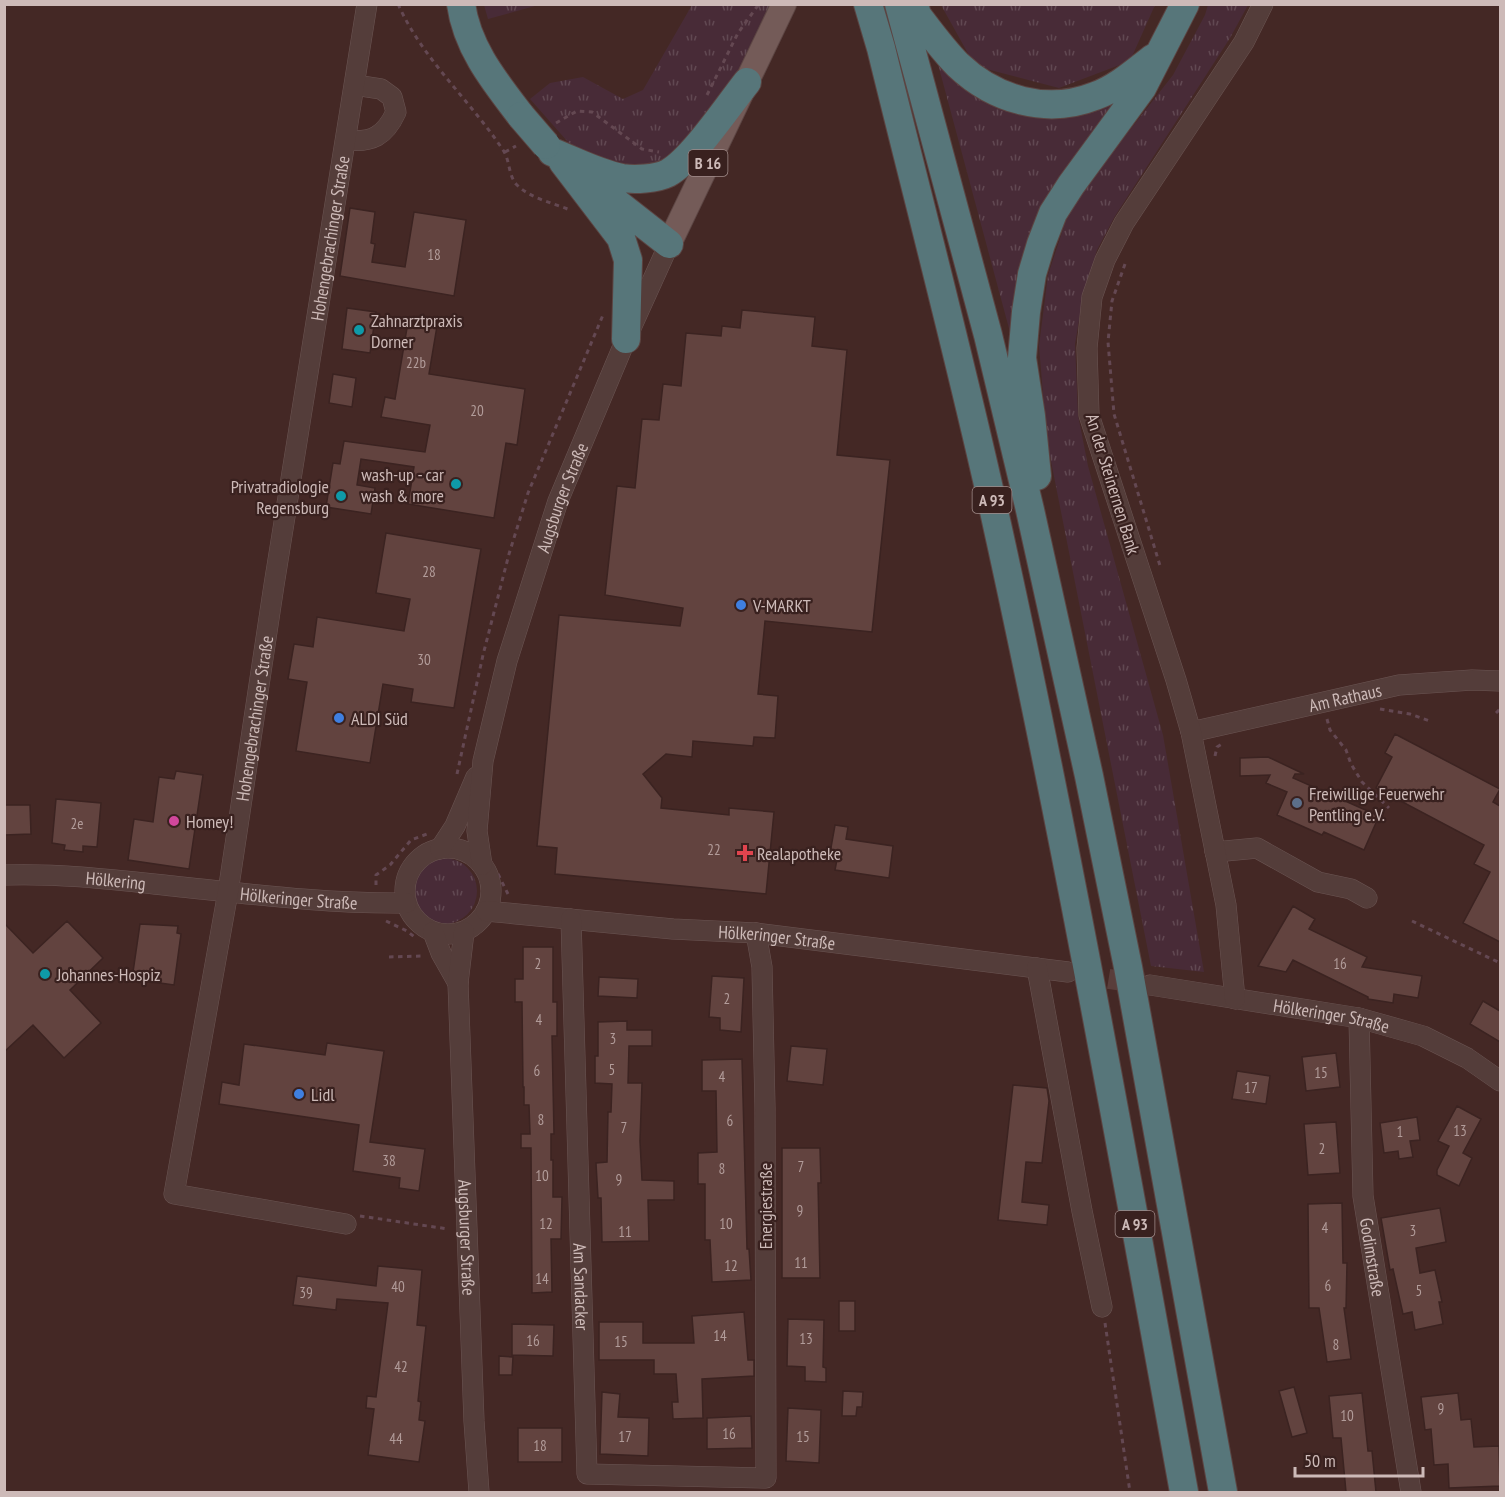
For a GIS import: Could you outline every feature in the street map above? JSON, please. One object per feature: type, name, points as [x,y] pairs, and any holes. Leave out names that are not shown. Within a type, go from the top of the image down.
[{"type":"highway","points":[[461,4],[470,40],[492,77],[621,238],[627,260],[626,339]]},
{"type":"highway","points":[[853,4],[860,29],[880,48]]},
{"type":"highway","name":"A 93","points":[[868,4],[992,502],[1086,956],[1184,1492]]},
{"type":"highway","name":"A 93","points":[[899,4],[988,335],[1030,510],[1089,776],[1128,967],[1223,1492]]},
{"type":"highway","points":[[914,4],[917,15],[959,66],[989,89],[1020,101],[1060,104],[1077,102],[1097,95],[1127,78],[1160,53]]},
{"type":"highway","points":[[1030,510],[1038,482],[1022,358],[1032,274],[1053,213],[1142,88],[1185,4]]},
{"type":"highway","points":[[544,140],[602,173],[624,178],[645,178],[666,174],[683,162],[747,82]]},
{"type":"highway","points":[[544,140],[669,244]]},
{"type":"main road","name":"B 16","points":[[669,244],[784,4]]},
{"type":"street","name":"Hohengebrachinger Straße","points":[[346,1224],[174,1194],[228,892],[272,597],[367,4]]},
{"type":"street","name":"An der Steinernen Bank","points":[[1235,999],[1226,906],[1191,732],[1089,415],[1088,320],[1092,297],[1105,260],[1124,223],[1244,42],[1263,4]]},
{"type":"street","name":"Hohengebrachinger Straße","points":[[346,140],[364,142],[388,129],[396,112],[392,97],[381,89],[355,85]]},
{"type":"street","name":"Augsburger Straße","points":[[482,865],[477,831],[483,761],[507,661],[558,501],[626,339],[669,244]]},
{"type":"street","name":"Am Rathaus","points":[[1191,732],[1399,685],[1472,680],[1500,681]]},
{"type":"street","name":"Augsburger Straße","points":[[435,841],[455,826],[483,761]]},
{"type":"street","points":[[435,841],[463,851],[482,865],[491,887],[490,899],[481,920],[464,932],[443,934],[427,941],[422,926],[412,916],[406,903],[404,889],[407,875],[415,863],[426,854],[435,841]]},
{"type":"street","points":[[1215,852],[1257,848],[1318,882],[1351,889],[1367,898]]},
{"type":"street","name":"Hölkering","points":[[4,875],[80,875],[228,892]]},
{"type":"street","name":"Hölkeringer Straße","points":[[228,892],[375,904],[406,903]]},
{"type":"street","name":"Hölkeringer Straße","points":[[486,911],[673,929],[756,933],[1068,972]]},
{"type":"street","name":"Am Sandacker","points":[[571,919],[587,1474],[766,1478]]},
{"type":"street","name":"Augsburger Straße","points":[[464,932],[458,983],[474,1421],[479,1492]]},
{"type":"street","name":"Energiestraße","points":[[756,933],[762,967],[765,1096],[766,1478]]},
{"type":"street","name":"Augsburger Straße","points":[[427,941],[441,953],[458,983]]},
{"type":"street","points":[[1037,968],[1102,1307]]},
{"type":"street","name":"Hölkeringer Straße","points":[[1150,985],[1359,1018],[1423,1036],[1467,1058],[1500,1082]]},
{"type":"street","name":"Godimstraße","points":[[1359,1018],[1363,1196],[1411,1492]]},
{"type":"path","points":[[398,4],[406,23],[426,52],[505,152],[510,173],[516,184],[529,194],[573,212]]},
{"type":"path","points":[[706,96],[738,33],[759,4]]},
{"type":"path","points":[[505,152],[544,140],[577,111],[592,112],[642,149],[666,151]]},
{"type":"path","points":[[1126,260],[1112,301],[1108,342],[1114,414],[1162,573]]},
{"type":"path","points":[[458,784],[456,775],[469,711],[509,554],[525,503],[606,306]]},
{"type":"path","points":[[1376,708],[1410,714],[1430,721]]},
{"type":"path","points":[[1496,713],[1500,709]]},
{"type":"path","points":[[1337,715],[1326,718],[1330,730],[1346,750],[1362,782],[1389,808]]},
{"type":"path","points":[[1215,764],[1214,757],[1217,747],[1223,742]]},
{"type":"path","points":[[389,957],[428,955],[427,941],[387,923],[375,904],[376,875],[390,865],[411,840],[435,841]]},
{"type":"path","points":[[1412,921],[1500,963]]},
{"type":"path","points":[[346,1224],[348,1214],[453,1230]]},
{"type":"path","points":[[1102,1307],[1130,1492]]},
{"type":"green space","points":[[484,4],[542,4],[488,19],[484,5]]},
{"type":"green space","points":[[692,5],[771,5],[728,91],[674,160],[626,170],[575,150],[530,99],[550,83],[583,77],[623,99],[643,90]]},
{"type":"green space","points":[[941,5],[1155,5],[1130,61],[1059,88],[975,66]]},
{"type":"green space","points":[[1208,5],[1248,5],[1230,38],[1115,216],[1097,250],[1083,296],[1075,344],[1078,415],[1088,466],[1163,735],[1204,972],[1151,966],[1047,441],[1039,346],[1048,275],[1067,217],[1089,182],[1173,75]]},
{"type":"green space","points":[[935,53],[988,98],[1130,88],[1080,154],[1014,347]]},
{"type":"green space","points":[[444,858],[457,860],[472,873],[477,891],[475,904],[462,919],[444,924],[431,922],[416,909],[411,891],[413,878],[426,863]]},
{"type":"building","points":[[350,208],[375,212],[371,243],[375,244],[372,262],[405,267],[414,212],[466,220],[454,296],[340,276]]},
{"type":"building","name":"Zahnarztpraxis Dorner","points":[[347,308],[376,312],[370,353],[342,349]]},
{"type":"building","name":"V-MARKT","points":[[742,310],[815,317],[812,346],[847,350],[837,455],[890,460],[872,632],[765,621],[758,694],[778,696],[775,738],[754,737],[753,746],[693,741],[692,757],[666,754],[643,774],[662,798],[661,808],[729,815],[729,808],[774,812],[766,894],[555,874],[557,848],[537,846],[559,615],[680,626],[683,608],[605,595],[617,486],[635,488],[642,419],[659,420],[663,384],[681,386],[686,333],[721,336],[722,326],[740,328]]},
{"type":"building","points":[[408,322],[437,326],[429,374],[525,389],[517,445],[506,443],[494,518],[408,504],[414,467],[361,459],[357,485],[375,488],[371,514],[326,507],[333,463],[340,464],[344,441],[425,452],[430,425],[381,417],[385,397],[395,399]]},
{"type":"building","points":[[333,374],[356,378],[352,407],[329,403]]},
{"type":"building","points":[[386,533],[481,549],[454,708],[411,702],[413,689],[383,684],[370,763],[296,751],[307,682],[288,679],[294,644],[313,647],[317,617],[404,631],[410,599],[376,593]]},
{"type":"building","points":[[1395,734],[1500,789],[1493,802],[1500,806],[1500,942],[1463,923],[1490,872],[1474,864],[1484,845],[1376,788],[1392,757],[1385,753]]},
{"type":"building","points":[[1268,757],[1304,774],[1295,774],[1293,778],[1379,816],[1364,850],[1277,815],[1287,792],[1266,783],[1270,775],[1240,776],[1240,758]]},
{"type":"building","name":"Homey!","points":[[176,771],[203,775],[189,869],[128,860],[134,819],[153,822],[159,777],[174,779]]},
{"type":"building","points":[[56,799],[101,803],[97,847],[83,846],[83,852],[64,850],[65,845],[52,843]]},
{"type":"building","points":[[4,805],[30,805],[31,834],[4,835]]},
{"type":"building","points":[[835,825],[848,827],[846,839],[893,846],[889,878],[835,870],[838,854],[830,853]]},
{"type":"building","points":[[1293,906],[1315,919],[1309,929],[1367,957],[1362,967],[1422,976],[1418,998],[1394,994],[1393,1003],[1368,999],[1293,960],[1286,972],[1258,966]]},
{"type":"building","name":"Johannes-Hospiz","points":[[67,921],[103,958],[70,990],[101,1023],[64,1058],[33,1025],[4,1052],[4,923],[33,953]]},
{"type":"building","points":[[140,924],[178,926],[177,933],[181,934],[174,985],[132,979]]},
{"type":"building","points":[[523,947],[553,947],[553,1002],[557,1002],[557,1036],[552,1036],[554,1134],[551,1134],[551,1160],[553,1160],[553,1197],[562,1197],[561,1239],[551,1239],[552,1292],[532,1293],[531,1148],[521,1148],[521,1134],[530,1134],[529,1105],[524,1105],[522,1002],[515,1002],[515,979],[523,979]]},
{"type":"building","points":[[712,976],[744,978],[741,1032],[720,1030],[720,1018],[709,1017]]},
{"type":"building","points":[[599,977],[638,979],[637,998],[598,996]]},
{"type":"building","points":[[1483,1001],[1500,1011],[1500,1042],[1470,1024]]},
{"type":"building","points":[[627,1021],[627,1030],[652,1030],[652,1046],[629,1046],[628,1083],[642,1083],[640,1141],[642,1180],[674,1181],[674,1200],[648,1200],[649,1241],[602,1242],[601,1198],[598,1198],[596,1163],[607,1162],[608,1112],[611,1112],[612,1084],[595,1083],[598,1022]]},
{"type":"building","name":"Lidl","points":[[327,1043],[384,1051],[370,1142],[425,1149],[419,1191],[399,1188],[400,1178],[353,1171],[359,1125],[219,1104],[222,1082],[239,1085],[244,1044],[325,1055]]},
{"type":"building","points":[[791,1046],[827,1049],[823,1085],[787,1081]]},
{"type":"building","points":[[1336,1053],[1340,1087],[1306,1091],[1302,1057]]},
{"type":"building","points":[[742,1059],[747,1249],[749,1249],[751,1280],[712,1282],[710,1240],[705,1240],[705,1184],[698,1184],[698,1153],[717,1152],[716,1091],[702,1091],[702,1060]]},
{"type":"building","points":[[1237,1071],[1270,1076],[1266,1104],[1232,1099]]},
{"type":"building","points":[[1013,1085],[1047,1088],[1049,1101],[1042,1163],[1026,1162],[1022,1202],[1049,1205],[1047,1225],[998,1220]]},
{"type":"building","points":[[1457,1106],[1481,1119],[1463,1153],[1472,1158],[1459,1186],[1437,1175],[1437,1170],[1449,1146],[1438,1141]]},
{"type":"building","points":[[1417,1117],[1420,1140],[1410,1141],[1413,1157],[1399,1159],[1398,1151],[1384,1153],[1380,1123]]},
{"type":"building","points":[[1336,1122],[1340,1173],[1308,1175],[1304,1124]]},
{"type":"building","points":[[782,1148],[820,1148],[821,1183],[818,1183],[820,1278],[782,1278]]},
{"type":"building","points":[[1342,1203],[1343,1263],[1347,1263],[1346,1308],[1344,1308],[1351,1359],[1327,1362],[1319,1308],[1309,1308],[1308,1204]]},
{"type":"building","points":[[1440,1208],[1446,1242],[1416,1248],[1420,1273],[1435,1270],[1442,1302],[1439,1302],[1443,1324],[1415,1330],[1412,1312],[1403,1314],[1393,1269],[1390,1270],[1381,1218]]},
{"type":"building","points":[[378,1266],[422,1270],[417,1325],[426,1326],[418,1401],[421,1402],[419,1420],[425,1421],[419,1462],[368,1455],[374,1409],[366,1408],[367,1396],[376,1397],[388,1303],[337,1299],[336,1310],[293,1305],[297,1276],[376,1286]]},
{"type":"building","points":[[839,1301],[855,1301],[855,1331],[839,1331]]},
{"type":"building","points":[[744,1312],[748,1360],[754,1360],[754,1376],[702,1379],[703,1418],[673,1419],[672,1402],[678,1402],[676,1374],[654,1374],[654,1360],[599,1360],[599,1322],[643,1322],[643,1343],[694,1343],[692,1316]]},
{"type":"building","points":[[788,1319],[824,1320],[823,1367],[826,1368],[826,1382],[805,1381],[805,1367],[787,1366]]},
{"type":"building","points":[[512,1324],[554,1325],[553,1356],[512,1355]]},
{"type":"building","points":[[499,1356],[513,1357],[512,1375],[499,1375]]},
{"type":"building","points":[[1294,1387],[1307,1433],[1292,1437],[1279,1391]]},
{"type":"building","points":[[843,1391],[863,1392],[862,1407],[857,1407],[856,1416],[842,1416]]},
{"type":"building","points":[[602,1392],[620,1394],[618,1417],[649,1418],[648,1456],[600,1454]]},
{"type":"building","points":[[1362,1393],[1368,1451],[1372,1451],[1376,1492],[1346,1492],[1341,1438],[1333,1438],[1329,1396]]},
{"type":"building","points":[[1458,1393],[1461,1420],[1471,1419],[1474,1447],[1499,1446],[1500,1486],[1449,1488],[1448,1464],[1434,1465],[1431,1429],[1425,1430],[1421,1397]]},
{"type":"building","points":[[788,1408],[821,1410],[819,1463],[786,1461]]},
{"type":"building","points":[[751,1416],[752,1448],[707,1449],[707,1418]]},
{"type":"building","points":[[518,1428],[562,1428],[562,1462],[518,1462]]},
{"type":"tunnel","points":[[1079,974],[1141,984]]},
{"type":"place","name":"Zahnarztpraxis Dorner","points":[[359,330]]},
{"type":"place","name":"wash-up - car wash & more","points":[[456,484]]},
{"type":"place","name":"Privatradiologie Regensburg","points":[[341,496]]},
{"type":"place","name":"V-MARKT","points":[[741,605]]},
{"type":"place","name":"ALDI Süd","points":[[339,718]]},
{"type":"place","name":"Freiwillige Feuerwehr Pentling e.V.","points":[[1297,803]]},
{"type":"place","name":"Homey!","points":[[174,821]]},
{"type":"place","name":"Realapotheke","points":[[745,853]]},
{"type":"place","name":"Johannes-Hospiz","points":[[45,974]]},
{"type":"place","name":"Lidl","points":[[299,1094]]}]
